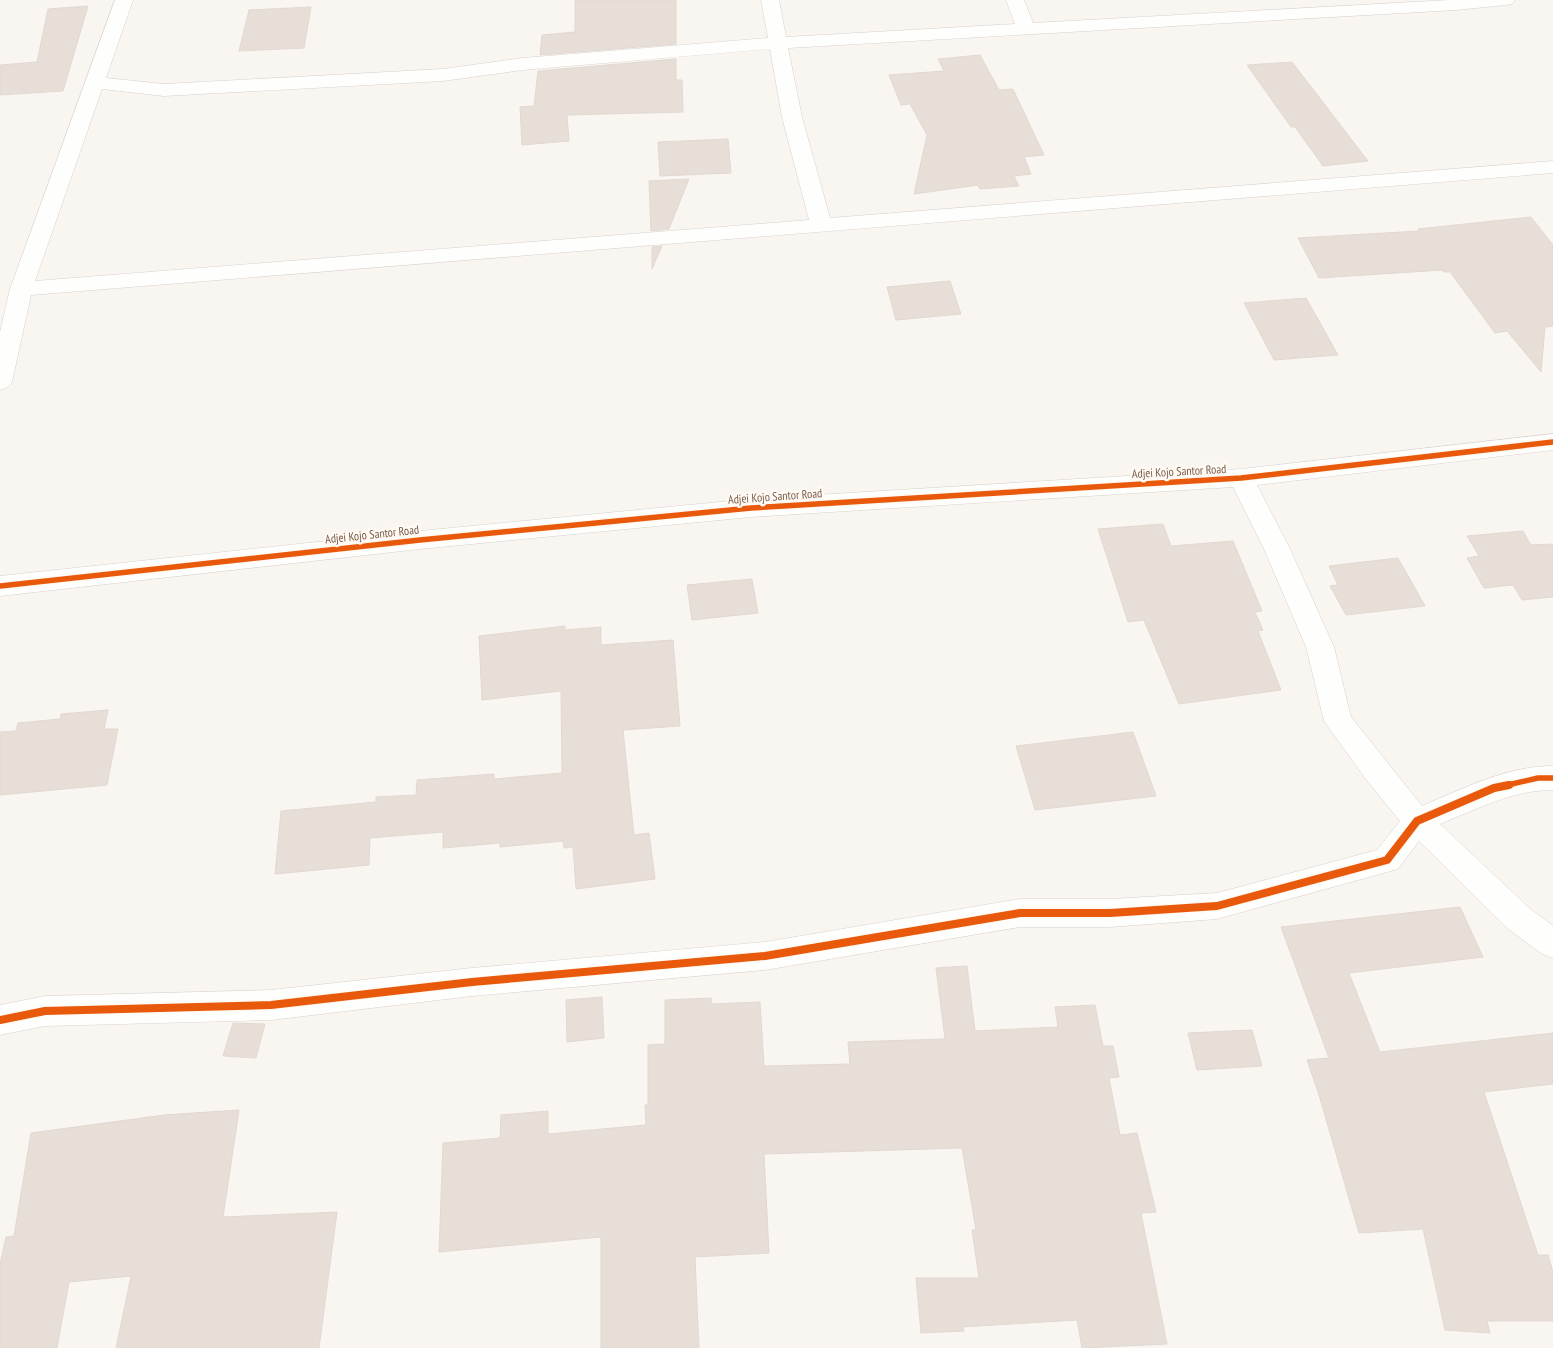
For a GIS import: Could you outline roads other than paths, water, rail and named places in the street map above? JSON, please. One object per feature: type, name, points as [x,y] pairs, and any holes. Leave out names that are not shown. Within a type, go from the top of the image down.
[{"type":"street","points":[[0,382],[21,289],[124,0]]},
{"type":"street","points":[[770,0],[792,117],[821,225]]},
{"type":"street","points":[[1015,0],[1026,30]]},
{"type":"street","points":[[94,83],[164,90],[443,75],[524,64],[778,43],[1026,30],[1286,7],[1456,5],[1506,0]]},
{"type":"street","points":[[21,289],[1553,167]]},
{"type":"street","name":"Adjei Kojo Santor Road","points":[[0,586],[410,541],[751,508],[1241,478],[1553,442]]},
{"type":"street","points":[[1241,478],[1277,549],[1320,647],[1338,721],[1417,821],[1517,917],[1553,944]]},
{"type":"street","points":[[0,1020],[45,1011],[271,1005],[472,982],[765,956],[1020,913],[1110,913],[1217,906],[1387,860],[1417,821],[1494,788],[1538,778],[1553,778]]}]
